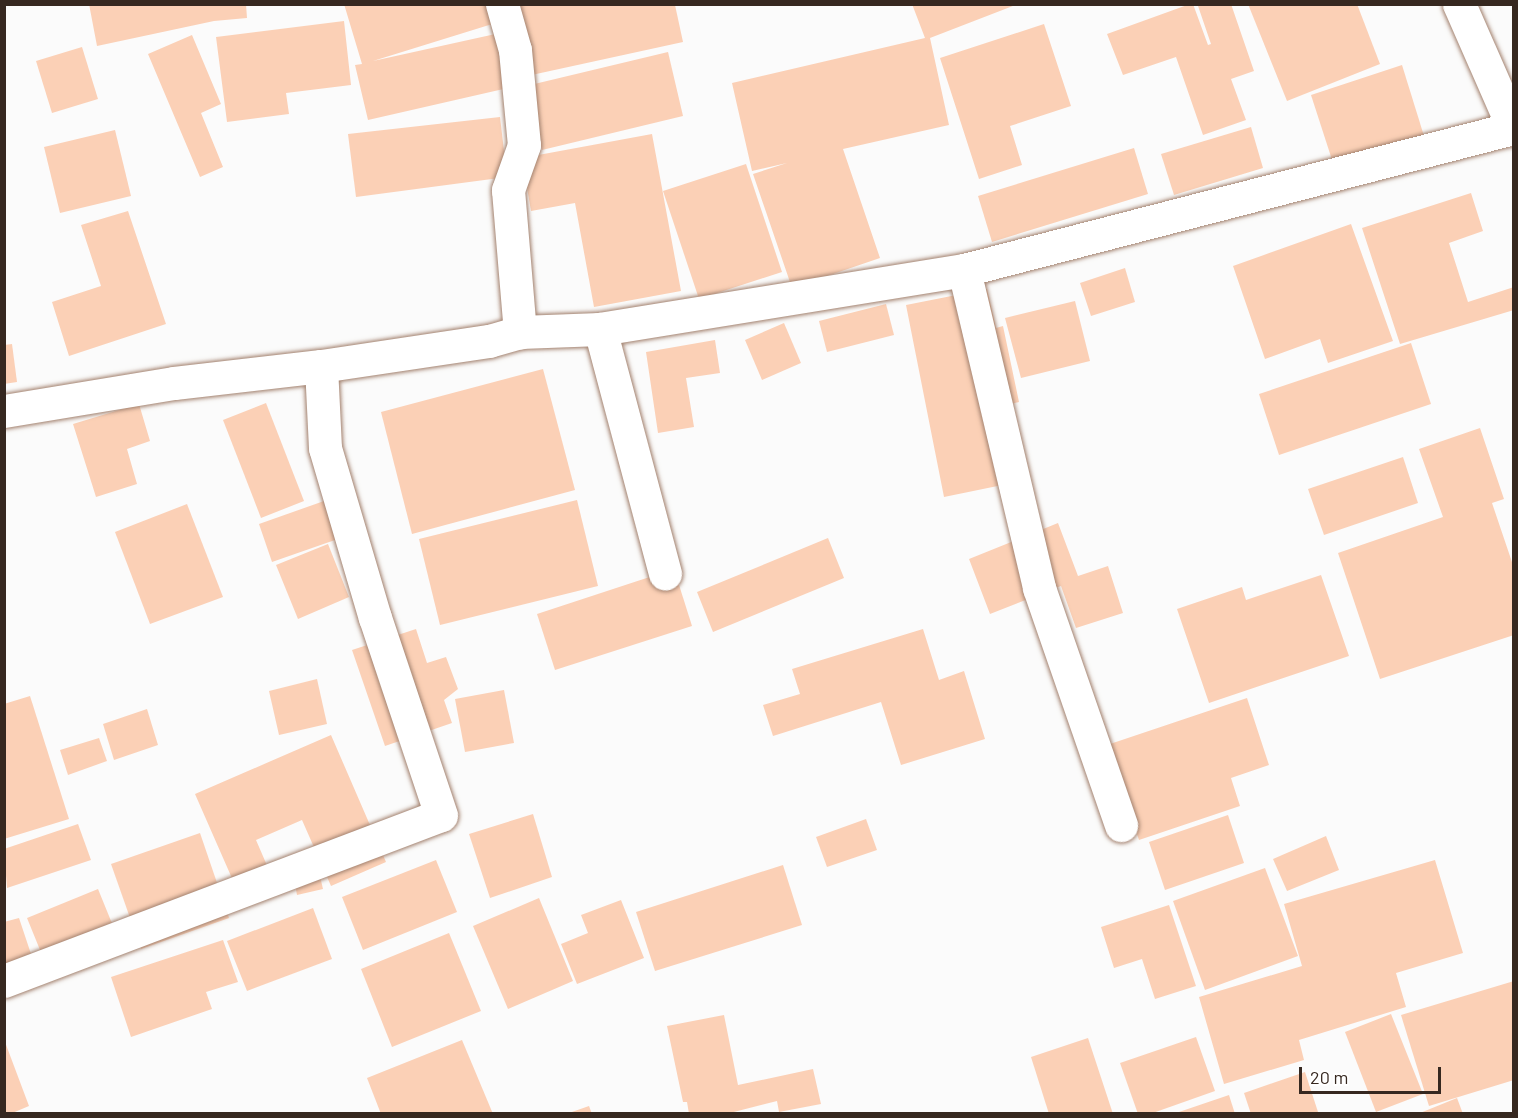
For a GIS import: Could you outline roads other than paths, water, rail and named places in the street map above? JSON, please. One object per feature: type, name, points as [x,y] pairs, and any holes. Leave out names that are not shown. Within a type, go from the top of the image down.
[{"type":"main road","points":[[502,4],[515,50],[524,145],[508,190],[520,332]]},
{"type":"main road","points":[[4,411],[174,384],[321,366],[478,343],[520,332],[600,328],[964,270],[1513,129],[1459,4]]},
{"type":"main road","points":[[964,270],[1039,588],[1121,825]]},
{"type":"main road","points":[[600,328],[665,574]]},
{"type":"main road","points":[[4,981],[441,815],[375,618],[325,448],[321,366]]}]
